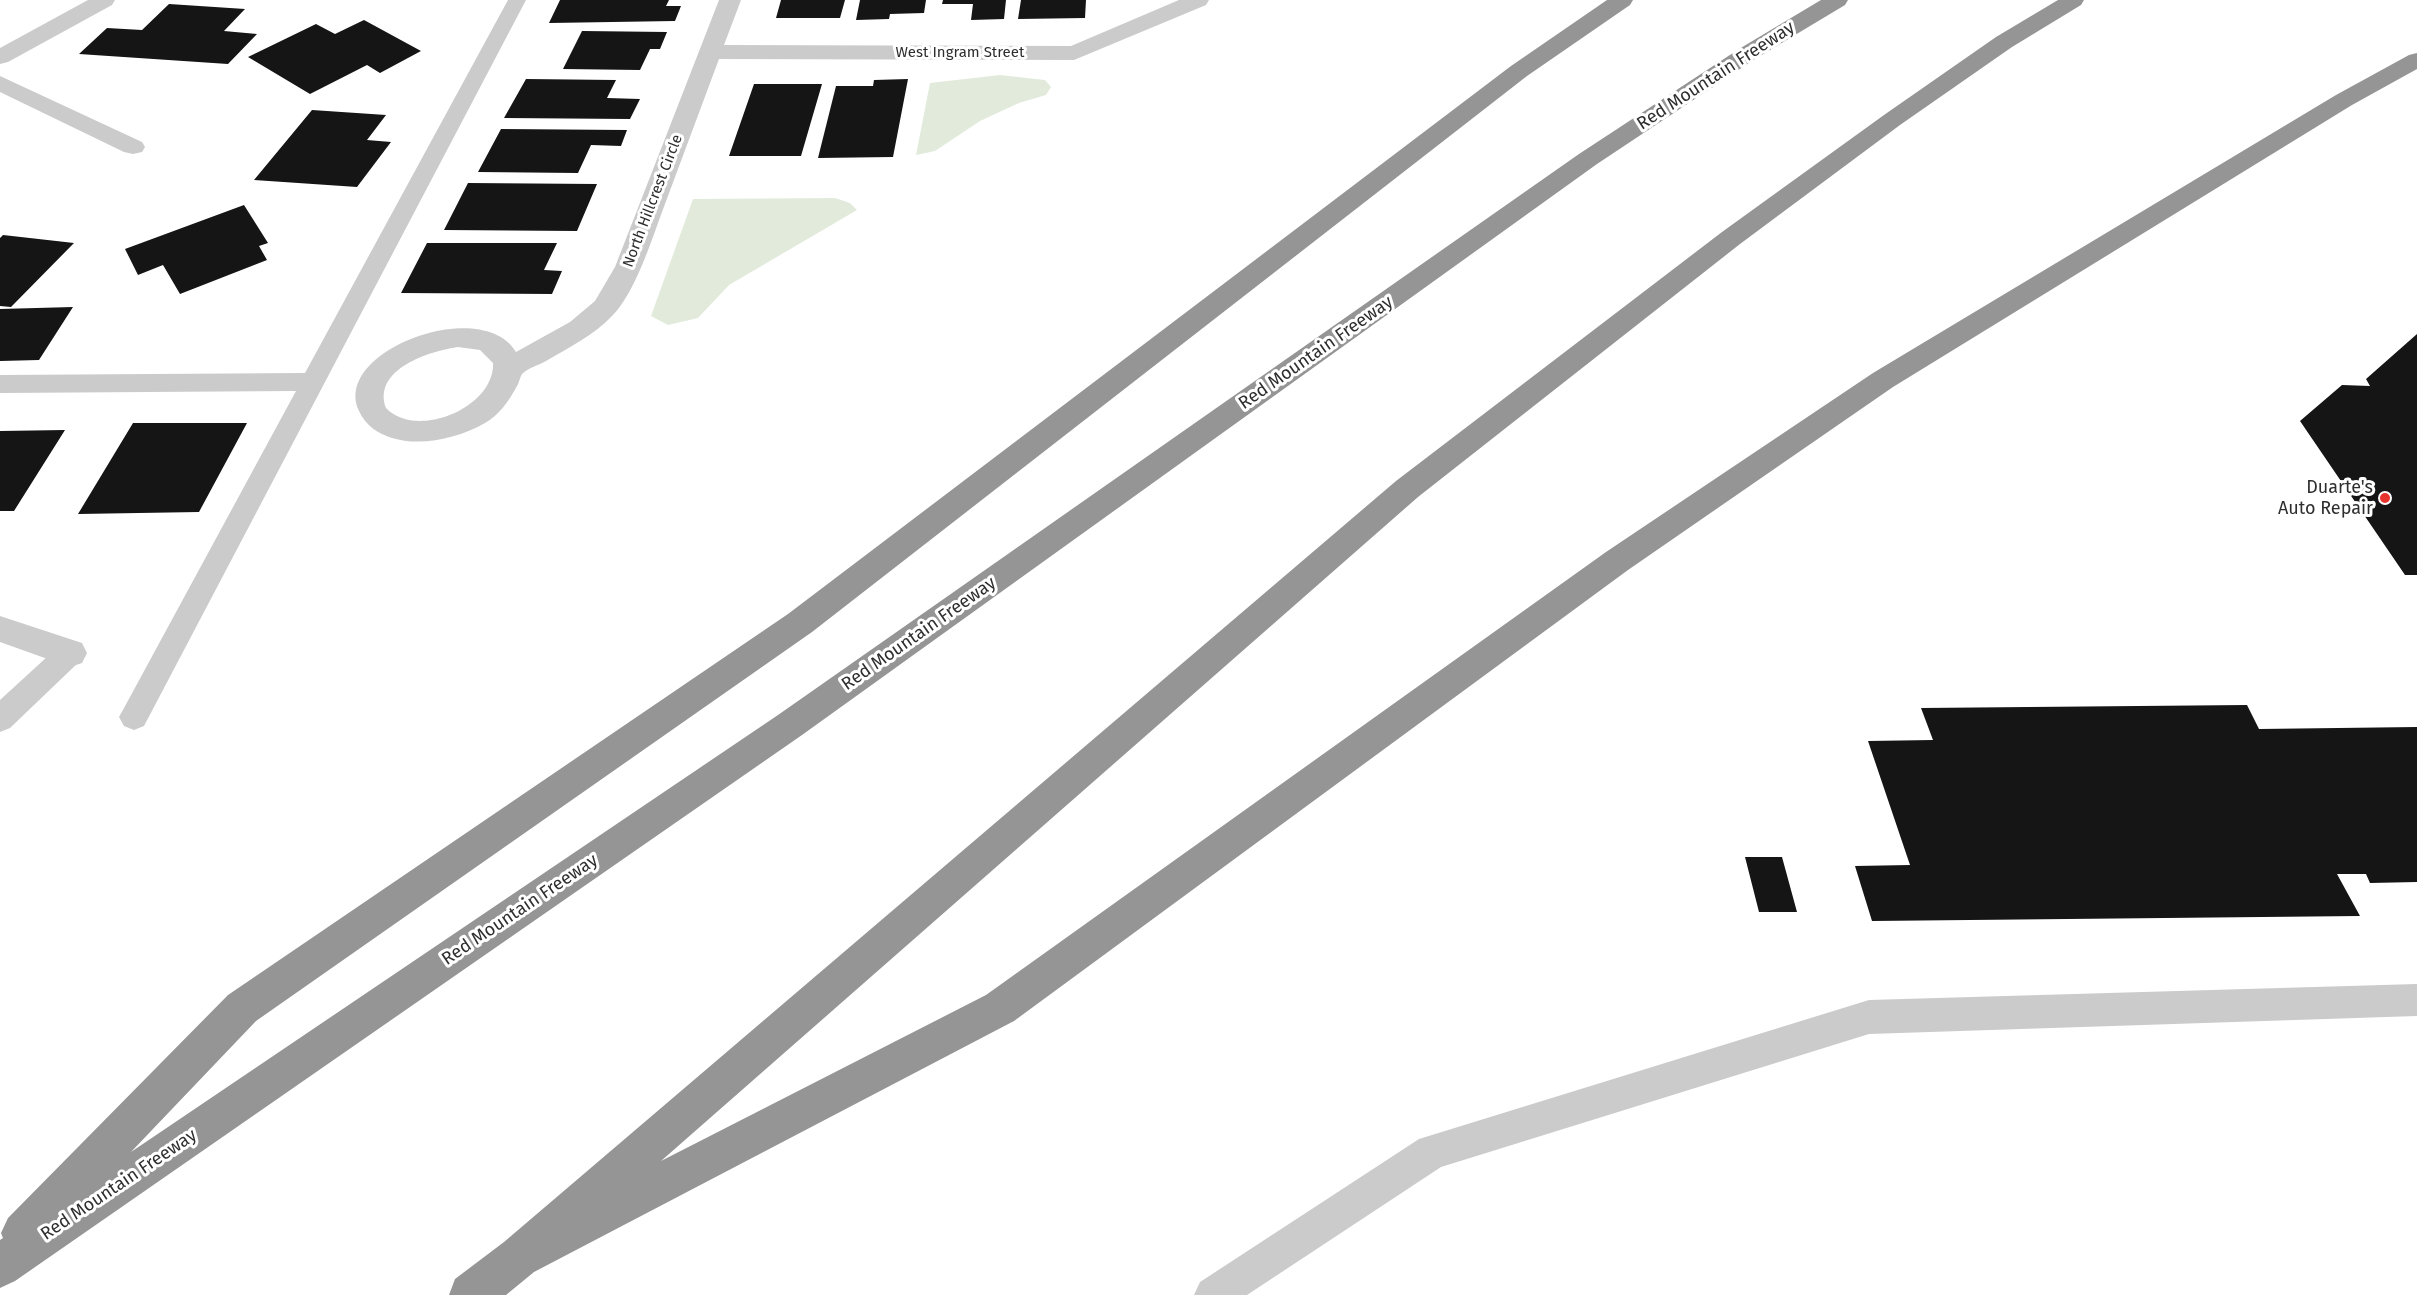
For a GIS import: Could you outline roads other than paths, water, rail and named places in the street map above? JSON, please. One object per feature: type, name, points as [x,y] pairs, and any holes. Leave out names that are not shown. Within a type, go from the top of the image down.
[{"type":"highway","points":[[0,1256],[242,1008],[800,623],[1519,71],[1622,0]]},
{"type":"highway","name":"Red Mountain Freeway","points":[[0,1266],[790,725],[1588,159],[1747,54],[1837,0]]},
{"type":"highway","points":[[471,1295],[519,1257],[1407,489],[1750,224],[1995,49],[2073,0]]},
{"type":"highway","points":[[519,1257],[1000,1008],[1617,561],[1883,380],[2344,100],[2417,60]]},
{"type":"street","points":[[0,57],[104,0]]},
{"type":"street","name":"North Hillcrest Circle","points":[[508,369],[580,329],[605,307],[628,267],[730,0]]},
{"type":"street","name":"West Ingram Street","points":[[711,52],[1074,53],[1198,0]]},
{"type":"street","points":[[0,83],[133,147]]},
{"type":"street","points":[[458,337],[478,339],[494,346],[505,356],[508,369],[505,385],[495,400],[476,414],[454,425],[430,430],[407,431],[388,426],[375,416],[369,402],[370,387],[380,372],[395,358],[414,347],[436,340],[458,337]]},
{"type":"street","points":[[0,629],[70,653]]},
{"type":"lane","points":[[134,717],[517,0]]},
{"type":"lane","points":[[0,384],[312,382]]},
{"type":"lane","points":[[0,719],[70,653]]},
{"type":"lane","points":[[1213,1295],[1432,1152],[1869,1017],[2417,1000]]},
{"type":"place","name":"Duarte's Auto Repair","points":[[2385,498]]}]
